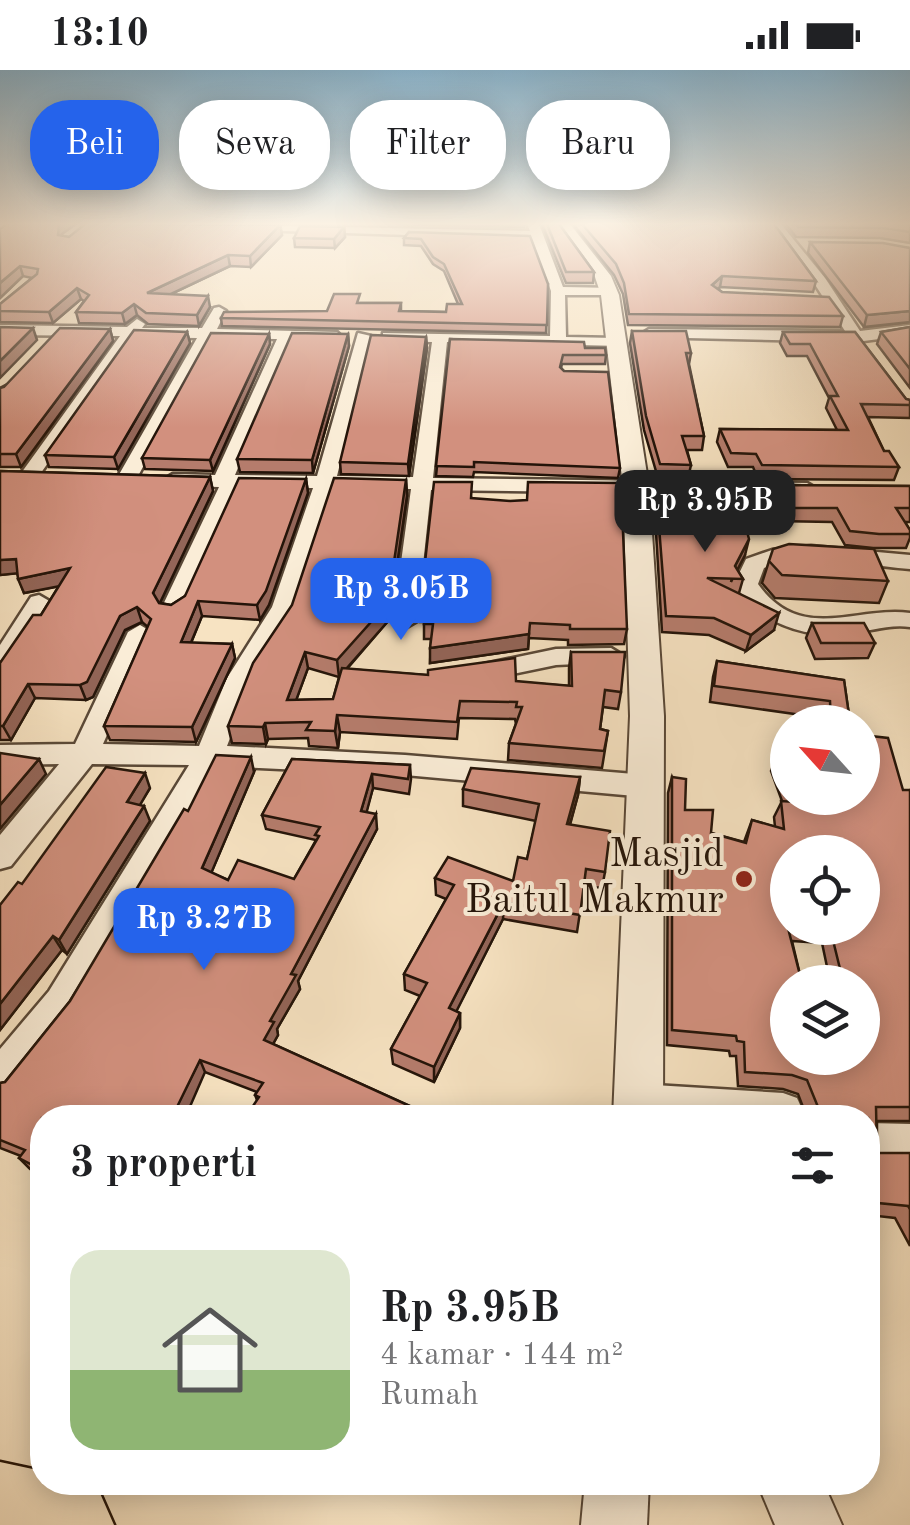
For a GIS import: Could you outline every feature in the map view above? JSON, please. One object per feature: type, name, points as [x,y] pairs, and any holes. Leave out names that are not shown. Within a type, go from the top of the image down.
[{"type":"highway","points":[[0,1510],[65,1525]]},
{"type":"street","points":[[558,292],[558,342]]},
{"type":"street","points":[[608,292],[614,356],[636,486],[644,656],[646,786],[638,1105]]},
{"type":"street","points":[[825,292],[872,358]]},
{"type":"street","points":[[813,301],[832,301]]},
{"type":"street","points":[[49,339],[80,307]]},
{"type":"street","points":[[219,311],[117,478],[424,486],[832,489]]},
{"type":"street","points":[[0,330],[49,339],[134,328],[206,335],[558,342],[614,356],[910,330]]},
{"type":"street","points":[[30,476],[134,328]]},
{"type":"street","points":[[173,608],[286,335]]},
{"type":"street","points":[[0,1078],[62,1002],[208,759],[240,678],[284,607],[325,483],[363,336]]},
{"type":"street","points":[[405,620],[440,338]]},
{"type":"street","points":[[910,562],[779,554],[754,564],[746,584],[765,609],[794,620],[840,627],[885,618],[910,620]]},
{"type":"street","points":[[0,666],[39,602]]},
{"type":"street","points":[[0,857],[85,753],[140,632]]},
{"type":"street","points":[[451,675],[503,670],[556,657],[644,656]]},
{"type":"street","points":[[0,755],[85,753],[450,766],[646,786]]},
{"type":"street","points":[[880,1144],[910,1144]]},
{"type":"street","points":[[614,1525],[615,1495]]},
{"type":"street","points":[[795,1495],[809,1525]]},
{"type":"building","points":[[15,292],[72,292],[49,312],[0,311],[0,304]]},
{"type":"building","points":[[84,292],[208,296],[197,315],[146,313],[134,304],[122,313],[76,312],[89,295]]},
{"type":"building","points":[[457,292],[548,292],[547,325],[221,318],[224,312],[327,311],[334,294],[360,294],[357,303],[401,303],[399,311],[446,312],[447,304],[462,304]]},
{"type":"building","points":[[625,292],[722,292],[829,297],[843,316],[629,314]]},
{"type":"building","points":[[849,292],[910,292],[910,311],[867,315]]},
{"type":"building","points":[[0,327],[33,328],[0,361]]},
{"type":"building","points":[[910,327],[910,369],[881,332]]},
{"type":"building","points":[[60,328],[110,329],[16,454],[0,454],[0,388]]},
{"type":"building","points":[[134,330],[187,332],[114,457],[45,455]]},
{"type":"building","points":[[632,331],[686,331],[691,353],[686,353],[704,436],[682,436],[691,465],[660,464],[646,416]]},
{"type":"building","points":[[783,332],[855,332],[910,400],[910,405],[861,404],[884,451],[889,451],[899,467],[762,465],[756,454],[731,453],[720,429],[848,430],[830,396],[838,396],[810,344],[790,344]]},
{"type":"building","points":[[211,333],[269,334],[210,460],[142,458]]},
{"type":"building","points":[[292,333],[348,334],[312,460],[237,459]]},
{"type":"building","points":[[371,335],[426,337],[408,464],[340,462]]},
{"type":"building","points":[[450,339],[584,342],[585,348],[605,348],[606,355],[563,355],[560,367],[564,371],[608,372],[620,468],[474,462],[474,467],[436,466]]},
{"type":"building","points":[[0,471],[210,477],[153,593],[159,603],[171,605],[185,596],[239,478],[306,479],[266,591],[257,605],[198,601],[181,642],[232,644],[192,727],[104,726],[151,619],[137,607],[120,616],[87,682],[28,684],[0,726],[0,663],[33,615],[41,615],[70,568],[18,579],[16,559],[0,560]]},
{"type":"building","points":[[334,478],[406,480],[388,603],[337,660],[305,652],[287,700],[333,699],[342,668],[428,675],[428,670],[515,658],[516,681],[572,686],[571,652],[625,652],[621,692],[605,690],[600,729],[608,731],[604,751],[509,743],[522,707],[516,707],[517,702],[460,701],[457,722],[337,715],[335,731],[306,730],[311,722],[228,726],[253,663],[292,605]]},
{"type":"building","points":[[434,482],[472,482],[471,498],[510,501],[527,500],[528,482],[621,483],[627,629],[570,629],[570,625],[530,623],[529,634],[430,648],[433,624],[424,624],[427,608],[420,607]]},
{"type":"building","points":[[664,482],[722,483],[724,490],[736,490],[749,539],[735,566],[743,579],[707,578],[779,613],[751,635],[714,618],[666,616],[657,501],[668,501]]},
{"type":"building","points":[[770,485],[910,486],[910,508],[896,508],[910,534],[850,531],[837,508],[779,508]]},
{"type":"building","points":[[789,544],[874,549],[888,581],[782,575],[769,561],[773,549]]},
{"type":"building","points":[[812,623],[864,623],[875,643],[821,643]]},
{"type":"building","points":[[717,661],[844,680],[848,705],[830,705],[830,701],[714,686]]},
{"type":"building","points":[[880,737],[888,738],[903,790],[910,790],[910,1107],[817,1105],[807,1080],[792,1075],[880,1075],[880,965],[839,965],[834,945],[880,945],[880,835],[770,835],[770,945],[792,945],[797,965],[770,965],[770,1074],[745,1072],[744,1042],[737,1041],[736,1036],[672,1030],[672,777],[686,779],[685,810],[713,810],[711,833],[746,843],[752,820],[784,829],[782,815],[880,815]]},
{"type":"building","points":[[0,753],[39,759],[0,805]]},
{"type":"building","points":[[216,755],[251,757],[202,868],[228,880],[238,860],[294,879],[319,836],[315,835],[320,827],[262,815],[292,759],[410,765],[408,779],[372,774],[361,811],[376,814],[291,974],[296,975],[270,1021],[274,1022],[264,1040],[408,1105],[254,1105],[263,1083],[200,1060],[178,1105],[30,1105],[30,1164],[19,1158],[25,1150],[0,1140],[0,1083],[5,1082],[70,1001],[184,809],[188,811]]},
{"type":"building","points":[[106,767],[145,773],[127,802],[144,806],[59,940],[53,936],[0,1004],[0,905],[18,882],[22,884]]},
{"type":"building","points":[[471,768],[580,777],[567,824],[610,831],[605,872],[586,869],[580,915],[504,902],[449,1008],[460,1013],[434,1067],[391,1049],[427,983],[404,974],[454,885],[435,878],[448,857],[513,881],[518,857],[527,859],[539,804],[463,789]]},
{"type":"building","points":[[880,1153],[910,1153],[910,1209],[880,1203]]},
{"type":"place","name":"Masjid Baitul Makmur","points":[[744,879]]}]
